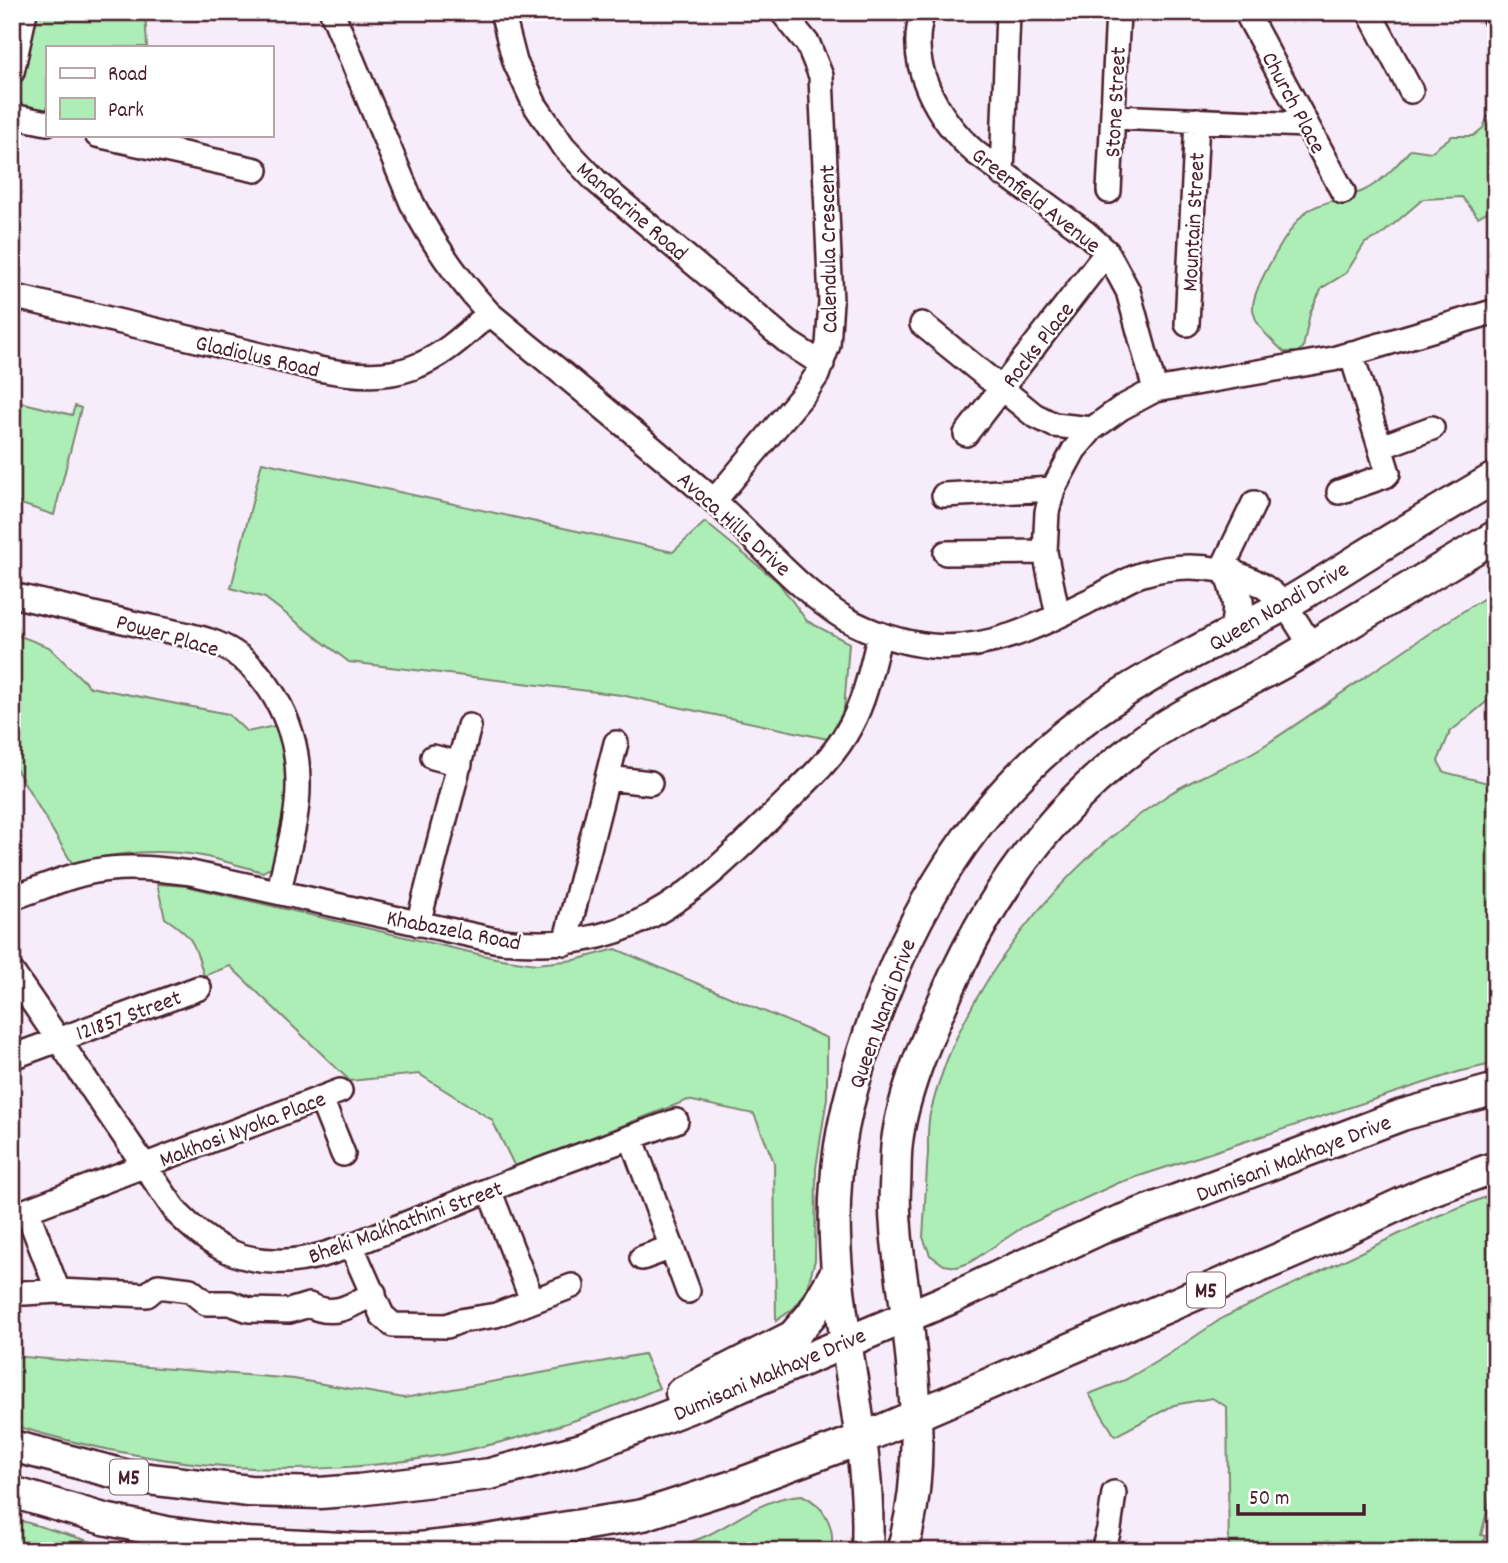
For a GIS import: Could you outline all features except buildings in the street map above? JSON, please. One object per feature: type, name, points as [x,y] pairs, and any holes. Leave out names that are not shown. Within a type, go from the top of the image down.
[{"type":"main road","name":"Queen Nandi Drive","points":[[867,1551],[866,1489],[861,1438],[835,1273],[836,1182],[847,1110],[862,1054],[887,982],[914,922],[940,876],[969,835],[1010,786],[1076,726],[1146,680],[1284,605],[1496,477]]},
{"type":"main road","points":[[902,1551],[915,1488],[917,1415],[897,1245],[897,1140],[907,1100],[938,1014],[965,952],[1004,885],[1061,813],[1136,746],[1202,705],[1311,646],[1496,536]]},
{"type":"main road","points":[[1226,571],[1238,607],[1234,632]]},
{"type":"main road","name":"Dumisani Makhaye Drive","points":[[12,1446],[132,1477],[249,1491],[320,1493],[489,1474],[582,1449],[699,1404],[952,1298],[1107,1226],[1402,1115],[1496,1089]]},
{"type":"main road","name":"M5","points":[[12,1492],[104,1519],[166,1532],[246,1543],[360,1549],[419,1548],[475,1542],[643,1515],[736,1485],[861,1438],[1320,1241],[1429,1191],[1496,1167]]},
{"type":"main road","points":[[623,1433],[659,1404],[793,1336],[813,1314],[835,1273]]},
{"type":"street","points":[[12,72],[25,12]]},
{"type":"street","name":"Avoca Hills Drive","points":[[333,12],[422,223],[462,284],[489,313],[714,500],[826,605],[846,619],[880,634],[931,646],[968,646],[1009,637],[1143,574],[1184,567],[1226,571],[1254,583],[1284,605],[1311,646]]},
{"type":"street","name":"Mandarine Road","points":[[502,12],[525,84],[535,105],[563,146],[606,190],[789,343],[822,364]]},
{"type":"street","name":"Calendula Crescent","points":[[714,500],[807,390],[822,364],[828,345],[832,316],[821,76],[808,44],[782,12]]},
{"type":"street","name":"Greenfield Avenue","points":[[923,12],[918,38],[919,55],[938,111],[960,139],[1002,174],[1086,233],[1107,253],[1128,291],[1155,390]]},
{"type":"street","points":[[1002,174],[1008,12]]},
{"type":"street","name":"Stone Street","points":[[1109,191],[1118,12]]},
{"type":"street","name":"Church Place","points":[[1246,12],[1343,192]]},
{"type":"street","points":[[1369,12],[1411,92]]},
{"type":"street","points":[[1492,12],[1496,20]]},
{"type":"street","points":[[12,116],[46,123]]},
{"type":"street","points":[[1113,117],[1307,125]]},
{"type":"street","name":"Mountain Street","points":[[1186,324],[1197,120]]},
{"type":"street","points":[[102,136],[256,170]]},
{"type":"street","name":"Rocks Place","points":[[966,435],[1107,253]]},
{"type":"street","name":"Gladiolus Road","points":[[12,296],[319,369],[372,376],[412,368],[438,356],[461,340],[489,313]]},
{"type":"street","points":[[1058,616],[1049,583],[1045,552],[1047,512],[1053,489],[1074,450],[1092,429],[1121,408],[1155,390],[1324,360],[1496,311]]},
{"type":"street","points":[[922,324],[1044,421],[1062,427],[1092,429]]},
{"type":"street","points":[[1339,492],[1387,475],[1388,471],[1351,353]]},
{"type":"street","points":[[1381,447],[1432,428]]},
{"type":"street","points":[[944,495],[1053,489]]},
{"type":"street","points":[[1226,571],[1254,503]]},
{"type":"street","points":[[946,553],[1045,552]]},
{"type":"street","name":"Power Place","points":[[12,596],[210,642],[244,661],[261,677],[287,723],[296,753],[299,781],[279,891]]},
{"type":"street","name":"Khabazela Road","points":[[12,898],[71,877],[110,869],[149,869],[191,873],[418,924],[524,944],[565,943],[618,931],[657,914],[686,895],[726,862],[816,773],[851,726],[862,699],[880,634]]},
{"type":"street","points":[[418,924],[469,726]]},
{"type":"street","points":[[565,943],[616,743]]},
{"type":"street","points":[[433,757],[460,764]]},
{"type":"street","points":[[608,778],[650,783]]},
{"type":"street","name":"Bheki Makhathini Street","points":[[12,972],[177,1213],[200,1236],[222,1250],[247,1258],[283,1261],[315,1257],[676,1121]]},
{"type":"street","name":"121857 Street","points":[[12,1057],[199,988]]},
{"type":"street","name":"Makhosi Nyoka Place","points":[[20,1214],[330,1095],[343,1154]]},
{"type":"street","points":[[631,1137],[688,1291]]},
{"type":"street","points":[[489,1190],[532,1300]]},
{"type":"street","points":[[20,1214],[58,1291]]},
{"type":"street","points":[[351,1245],[382,1315],[393,1325],[447,1326],[496,1315],[572,1286]]},
{"type":"street","points":[[642,1258],[672,1247]]},
{"type":"street","points":[[24,1293],[58,1291],[147,1295],[158,1286],[191,1290],[206,1303],[230,1303],[249,1310],[289,1311],[309,1305],[322,1312],[344,1309],[374,1293]]},
{"type":"street","points":[[1103,1551],[1114,1493]]},
{"type":"green space","points":[[33,12],[145,12],[147,46],[46,46],[46,114],[27,108],[18,100],[18,70]]},
{"type":"green space","points":[[1488,116],[1496,116],[1496,207],[1478,217],[1462,197],[1423,199],[1380,236],[1365,243],[1346,273],[1322,288],[1310,313],[1303,348],[1297,352],[1284,352],[1269,338],[1254,316],[1254,300],[1265,273],[1300,218],[1313,208],[1356,194],[1377,183],[1411,149],[1431,152],[1452,136],[1473,136],[1483,128]]},
{"type":"green space","points":[[12,400],[72,415],[75,406],[81,408],[54,515],[12,501]]},
{"type":"green space","points":[[262,462],[673,552],[705,522],[778,582],[807,621],[849,643],[844,710],[828,739],[621,695],[349,662],[265,598],[231,588]]},
{"type":"green space","points":[[1496,591],[1496,694],[1450,732],[1438,761],[1444,772],[1496,785],[1496,1063],[1458,1072],[1118,1183],[1023,1227],[969,1263],[957,1267],[944,1265],[930,1255],[923,1237],[928,1126],[946,1063],[966,1018],[992,974],[1021,932],[1055,892],[1129,823],[1168,795],[1262,747],[1436,628]]},
{"type":"green space","points":[[12,633],[49,647],[90,687],[228,714],[247,732],[284,724],[292,760],[279,862],[263,872],[199,855],[145,852],[72,863],[12,762]]},
{"type":"green space","points":[[157,884],[186,886],[495,958],[536,964],[575,960],[616,949],[827,1038],[827,1098],[816,1168],[815,1260],[806,1291],[794,1308],[776,1321],[774,1162],[754,1114],[688,1100],[515,1167],[492,1120],[419,1074],[350,1081],[230,966],[204,976],[188,936],[165,918]]},
{"type":"green space","points":[[1496,1193],[1496,1477],[1481,1535],[1485,1536],[1481,1551],[1229,1551],[1227,1407],[1212,1398],[1174,1405],[1115,1436],[1089,1394],[1125,1380],[1224,1317],[1435,1217]]},
{"type":"green space","points":[[644,1354],[659,1388],[578,1419],[498,1443],[418,1459],[339,1468],[259,1468],[178,1462],[96,1447],[12,1425],[12,1356],[294,1379],[404,1398]]},
{"type":"green space","points":[[802,1495],[817,1504],[827,1517],[832,1533],[831,1551],[661,1551],[703,1537],[765,1504]]},
{"type":"green space","points":[[12,1518],[122,1551],[15,1551],[12,1550]]}]
